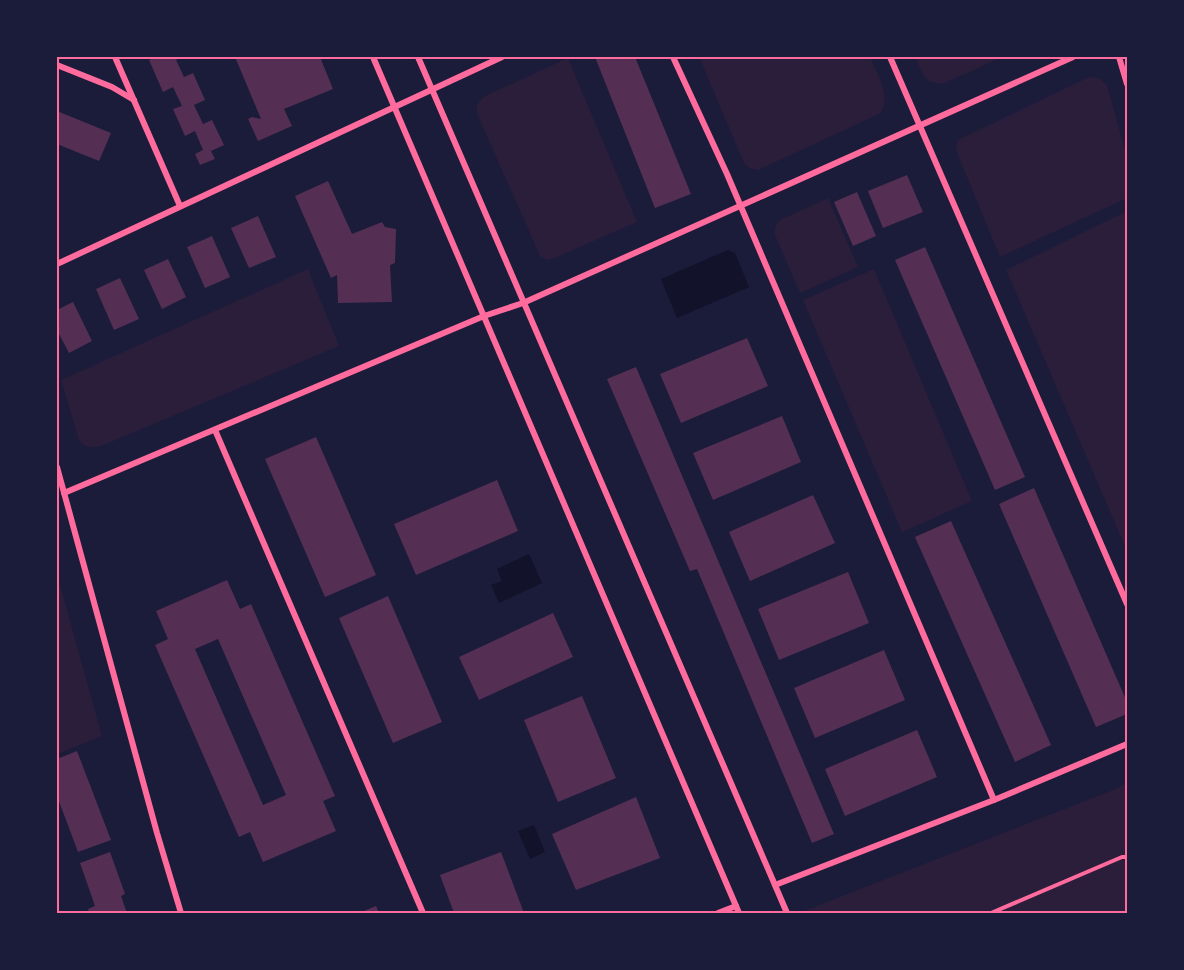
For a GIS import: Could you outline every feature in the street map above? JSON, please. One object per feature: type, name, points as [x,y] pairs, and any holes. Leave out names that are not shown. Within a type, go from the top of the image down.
[{"type":"street","points":[[115,57],[180,206]]},
{"type":"street","points":[[373,57],[739,913]]},
{"type":"street","points":[[418,57],[788,913]]},
{"type":"street","points":[[57,264],[502,57]]},
{"type":"street","points":[[673,57],[740,206],[994,800]]},
{"type":"street","points":[[890,57],[1127,604]]},
{"type":"street","points":[[64,493],[484,316],[523,303],[1073,57]]},
{"type":"street","points":[[1119,57],[1127,84]]},
{"type":"street","points":[[57,65],[112,87],[134,100]]},
{"type":"street","points":[[215,430],[423,913]]},
{"type":"street","points":[[57,467],[157,833],[182,913]]},
{"type":"street","points":[[775,885],[994,800],[1127,744]]},
{"type":"street","points":[[718,913],[736,906]]},
{"type":"path","points":[[991,913],[1122,857],[1127,857]]},
{"type":"shaded area","points":[[699,57],[870,57],[884,92],[884,106],[881,113],[758,170],[750,168],[744,163]]},
{"type":"shaded area","points":[[915,57],[1002,57],[945,83],[938,83],[925,77]]},
{"type":"shaded area","points":[[568,58],[637,222],[548,260],[540,256],[477,114],[477,105],[483,97]]},
{"type":"shaded area","points":[[1089,77],[1099,78],[1107,85],[1127,157],[1127,198],[1000,257],[957,153],[958,140]]},
{"type":"shaded area","points":[[828,198],[858,267],[800,293],[775,235],[775,227],[780,220]]},
{"type":"shaded area","points":[[1127,211],[1127,551],[1006,270]]},
{"type":"shaded area","points":[[728,250],[735,253],[749,287],[677,318],[661,279]]},
{"type":"shaded area","points":[[308,269],[339,346],[107,444],[88,447],[79,440],[61,380]]},
{"type":"shaded area","points":[[874,269],[972,501],[902,532],[803,300]]},
{"type":"shaded area","points":[[529,554],[542,583],[499,603],[491,585],[502,581],[497,569]]},
{"type":"shaded area","points":[[57,574],[102,736],[57,754]]},
{"type":"shaded area","points":[[1127,783],[1127,913],[799,913],[1113,790]]},
{"type":"shaded area","points":[[534,825],[545,852],[530,859],[518,831]]},
{"type":"building","points":[[156,57],[182,57],[176,60],[184,77],[193,73],[205,100],[194,105],[203,124],[212,120],[224,145],[211,151],[215,159],[200,165],[195,154],[203,150],[195,131],[185,136],[173,109],[182,106],[173,87],[163,92],[149,60]]},
{"type":"building","points":[[235,57],[320,57],[333,89],[284,109],[292,126],[258,141],[248,119],[252,117],[261,119]]},
{"type":"building","points":[[595,57],[635,57],[691,194],[655,208]]},
{"type":"building","points":[[57,111],[111,133],[99,161],[57,144]]},
{"type":"building","points":[[907,175],[923,212],[883,228],[868,191]]},
{"type":"building","points":[[328,181],[352,234],[382,222],[385,227],[396,229],[395,263],[390,265],[392,302],[338,303],[337,275],[331,278],[295,196]]},
{"type":"building","points":[[857,192],[876,236],[853,246],[834,202]]},
{"type":"building","points":[[258,216],[276,257],[249,268],[231,228]]},
{"type":"building","points":[[212,236],[230,277],[205,288],[187,247]]},
{"type":"building","points":[[925,247],[1025,477],[995,490],[895,260]]},
{"type":"building","points":[[168,259],[186,297],[162,309],[144,270]]},
{"type":"building","points":[[120,278],[139,319],[114,330],[96,289]]},
{"type":"building","points":[[73,302],[92,341],[69,353],[57,330],[57,310]]},
{"type":"building","points":[[747,338],[768,386],[681,423],[660,374]]},
{"type":"building","points":[[636,367],[834,834],[812,843],[697,569],[690,571],[607,379]]},
{"type":"building","points":[[782,416],[801,462],[713,500],[693,453]]},
{"type":"building","points":[[316,437],[376,575],[325,597],[265,459]]},
{"type":"building","points":[[497,480],[518,531],[416,575],[394,524]]},
{"type":"building","points":[[1034,488],[1127,702],[1127,714],[1096,727],[999,504]]},
{"type":"building","points":[[813,495],[835,543],[750,581],[729,532]]},
{"type":"building","points":[[951,521],[1051,745],[1015,762],[915,537]]},
{"type":"building","points":[[848,572],[869,623],[779,660],[758,609]]},
{"type":"building","points":[[227,580],[240,609],[251,604],[335,796],[323,801],[336,831],[263,862],[250,832],[239,837],[155,645],[168,639],[156,611]],"holes":[[[218,639],[286,795],[263,805],[195,649]]]},
{"type":"building","points":[[388,596],[442,722],[393,743],[339,618]]},
{"type":"building","points":[[553,613],[573,657],[479,700],[459,657]]},
{"type":"building","points":[[884,650],[905,700],[815,738],[794,688]]},
{"type":"building","points":[[582,696],[616,778],[558,802],[524,720]]},
{"type":"building","points":[[917,730],[937,777],[845,816],[825,769]]},
{"type":"building","points":[[77,751],[111,840],[78,852],[57,796],[57,759]]},
{"type":"building","points":[[636,797],[660,858],[576,890],[552,834]]},
{"type":"building","points":[[110,852],[125,894],[121,896],[127,913],[89,913],[88,909],[95,906],[80,863]]},
{"type":"building","points":[[501,852],[524,913],[454,913],[440,875]]},
{"type":"building","points":[[376,906],[379,913],[359,913]]}]
